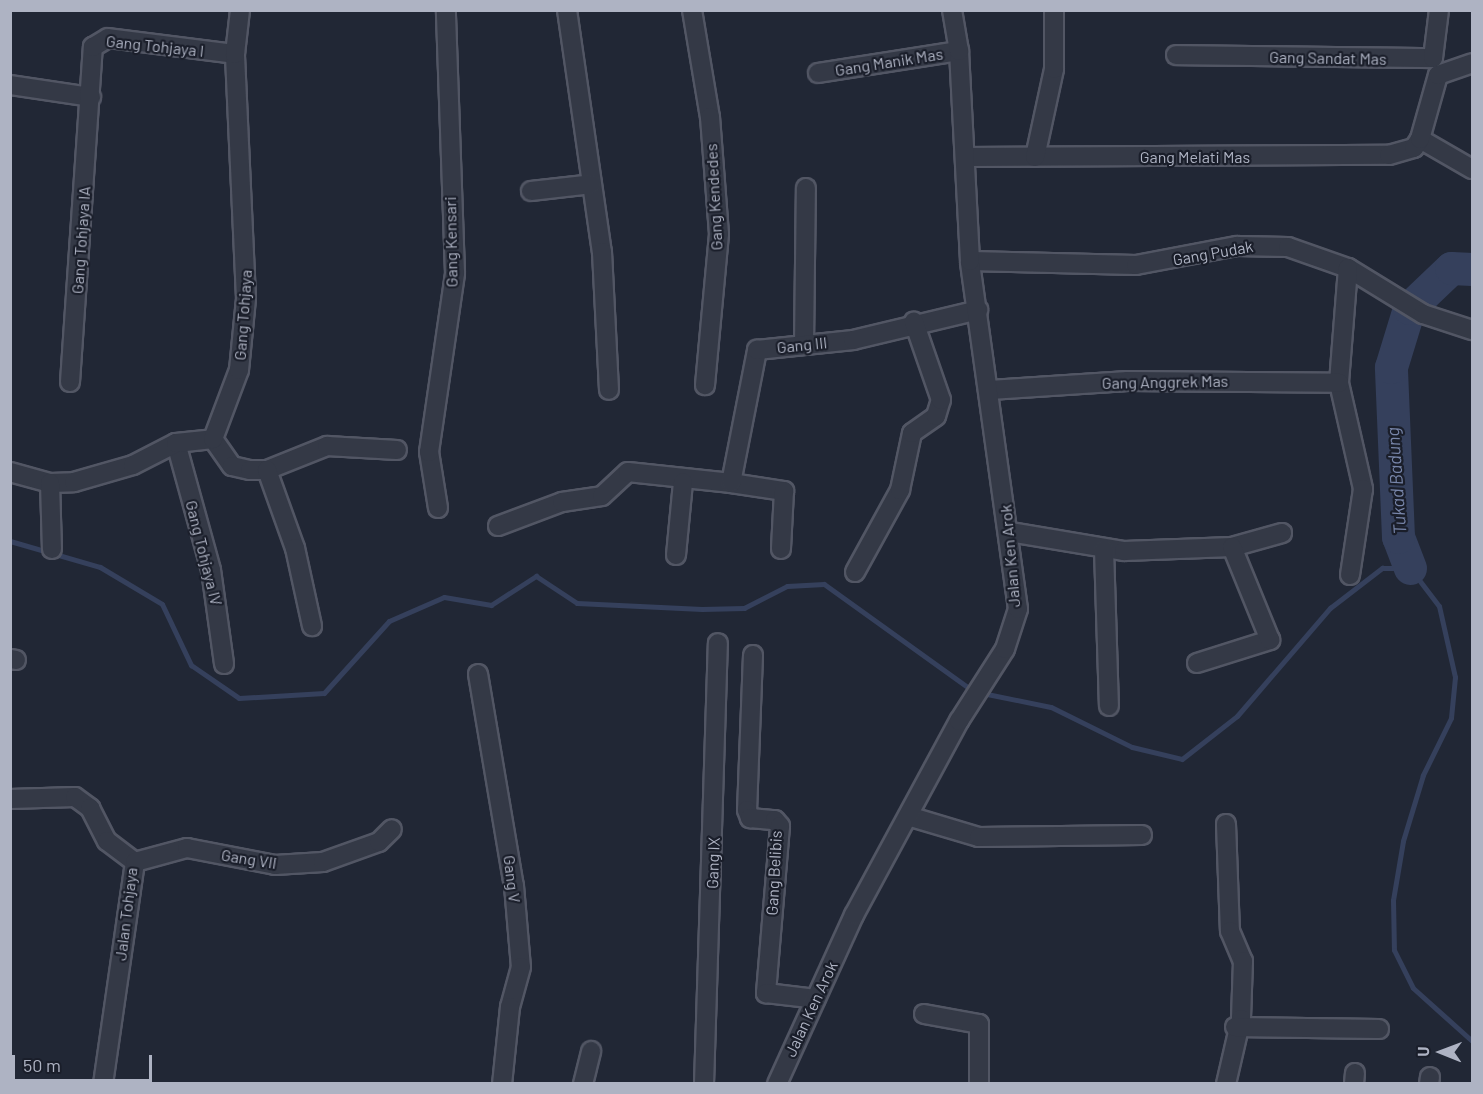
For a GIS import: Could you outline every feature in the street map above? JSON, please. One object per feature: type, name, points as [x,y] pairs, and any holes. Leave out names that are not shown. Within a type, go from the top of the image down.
[{"type":"street","name":"Gang Tohjaya","points":[[213,440],[239,370],[246,298],[235,54],[240,10]]},
{"type":"street","name":"Gang Kensari","points":[[438,507],[429,452],[454,273],[446,10]]},
{"type":"street","points":[[567,10],[602,252],[609,390]]},
{"type":"street","name":"Gang Kendedes","points":[[692,10],[710,117],[719,234],[705,385]]},
{"type":"street","name":"Jalan Ken Arok","points":[[777,1083],[816,999],[908,816],[965,710],[988,677],[1018,609],[1010,532],[970,261],[959,51],[952,10]]},
{"type":"street","points":[[1035,158],[1054,69],[1054,10]]},
{"type":"street","name":"Gang Sandat Mas","points":[[1176,55],[1433,58],[1439,10]]},
{"type":"street","name":"Gang Tohjaya I","points":[[91,97],[91,54],[101,39],[235,54]]},
{"type":"street","name":"Gang Manik Mas","points":[[818,73],[959,51]]},
{"type":"street","points":[[1473,63],[1438,75],[1420,139],[1473,169]]},
{"type":"street","points":[[10,85],[91,97]]},
{"type":"street","name":"Gang Tohjaya IA","points":[[70,382],[91,97]]},
{"type":"street","name":"Gang Melati Mas","points":[[965,158],[1389,155],[1414,148],[1420,139]]},
{"type":"street","points":[[531,191],[592,183]]},
{"type":"street","points":[[804,344],[806,189]]},
{"type":"street","name":"Gang Pudak","points":[[970,261],[1136,266],[1264,245],[1348,268],[1396,295],[1423,314],[1473,330]]},
{"type":"street","points":[[1348,268],[1339,383],[1363,489],[1350,575]]},
{"type":"street","name":"Gang III","points":[[731,483],[757,350],[853,340],[914,322],[978,310]]},
{"type":"street","points":[[855,572],[900,490],[912,433],[936,416],[941,400],[914,322]]},
{"type":"street","name":"Gang Anggrek Mas","points":[[990,390],[1128,381],[1339,383]]},
{"type":"street","points":[[10,472],[50,483],[102,475],[176,443],[213,440],[232,466],[267,470],[327,446],[397,450]]},
{"type":"street","name":"Gang Tohjaya IV","points":[[176,443],[211,570],[224,664]]},
{"type":"street","points":[[267,470],[295,548],[312,626]]},
{"type":"street","points":[[498,526],[562,502],[602,496],[628,472],[683,482],[731,483],[784,491],[781,549]]},
{"type":"street","points":[[676,555],[683,482]]},
{"type":"street","points":[[50,483],[52,549]]},
{"type":"street","points":[[1010,532],[1104,549],[1232,547],[1282,533]]},
{"type":"street","points":[[1197,663],[1270,640],[1232,547]]},
{"type":"street","points":[[1104,549],[1109,706]]},
{"type":"street","name":"Gang IX","points":[[704,1083],[718,643]]},
{"type":"street","name":"Gang Belibis","points":[[753,655],[747,810],[750,818],[780,826],[766,993],[816,999]]},
{"type":"street","name":"Gang V","points":[[478,674],[514,886],[521,967],[510,1007],[502,1083]]},
{"type":"street","name":"Jalan Tohjaya","points":[[10,799],[75,797],[90,808],[106,841],[135,862],[103,1083]]},
{"type":"street","points":[[908,816],[979,837],[1142,836]]},
{"type":"street","points":[[1226,824],[1230,931],[1243,961],[1241,1019],[1235,1028],[1226,1083]]},
{"type":"street","name":"Gang VII","points":[[135,862],[187,848],[275,865],[323,862],[379,842],[392,828]]},
{"type":"street","points":[[924,1014],[979,1024],[979,1083]]},
{"type":"street","points":[[1235,1028],[1379,1029]]},
{"type":"street","points":[[583,1083],[591,1051]]},
{"type":"waterway","name":"Tukad Badung","points":[[1410,568],[1398,537],[1391,367],[1409,308],[1451,268],[1472,269]]},
{"type":"waterway","points":[[10,541],[100,567],[162,604],[191,665],[239,698],[324,693],[389,621],[444,597],[491,605],[536,576],[577,603],[702,609],[744,608],[787,586],[824,584],[973,691]]},
{"type":"waterway","name":"Tukad Badung","points":[[982,693],[1051,707],[1132,747],[1182,759],[1237,716],[1330,608],[1382,568],[1410,568],[1439,606],[1455,677],[1451,718],[1423,775],[1403,841],[1393,900],[1394,950],[1413,988],[1472,1041]]}]
